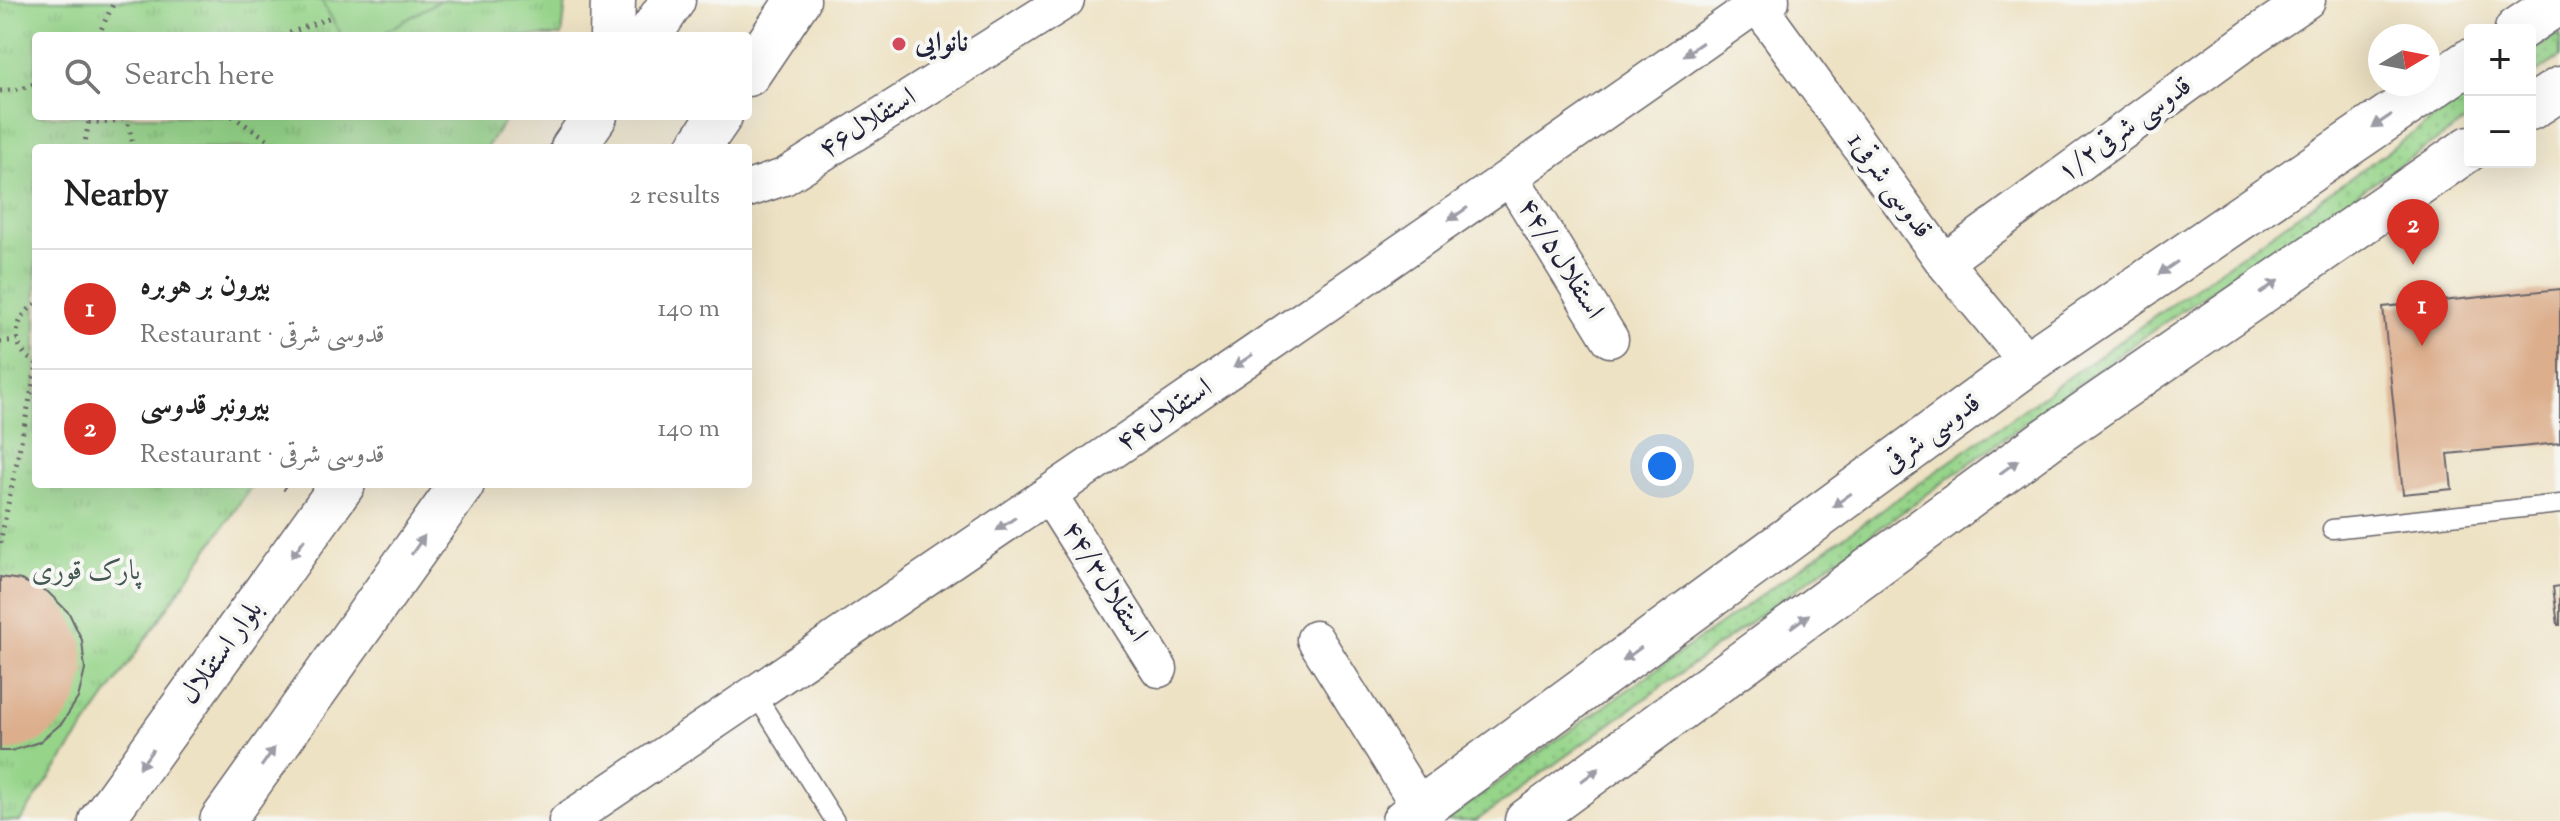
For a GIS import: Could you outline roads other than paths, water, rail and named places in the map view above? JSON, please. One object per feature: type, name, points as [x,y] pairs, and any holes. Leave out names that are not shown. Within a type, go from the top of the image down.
[{"type":"main road","points":[[612,32],[613,0]]},
{"type":"main road","points":[[652,32],[673,0]]},
{"type":"main road","points":[[752,68],[798,0]]},
{"type":"main road","points":[[2526,24],[2560,1]]},
{"type":"main road","name":"قدوسی شرقی","points":[[1413,815],[2028,363],[2464,65]]},
{"type":"main road","points":[[2536,104],[2560,89]]},
{"type":"main road","points":[[576,144],[592,120]]},
{"type":"main road","points":[[701,144],[717,120]]},
{"type":"main road","points":[[1527,821],[2045,441],[2464,152]]},
{"type":"main road","name":"بلوار استقلال","points":[[101,821],[340,488]]},
{"type":"main road","points":[[222,821],[459,488]]},
{"type":"street","name":"استقلال۴۶","points":[[752,188],[784,177],[1066,0]]},
{"type":"street","name":"قدوسی شرقی۱/۲","points":[[1944,262],[2307,0]]},
{"type":"street","name":"1قدوسی شرقی","points":[[1760,1],[1944,262],[2028,363]]},
{"type":"street","name":"استقلال۴۴","points":[[567,821],[1511,178],[1760,1]]},
{"type":"street","name":"استقلال۴۴/۵","points":[[1511,178],[1610,339]]},
{"type":"street","name":"استقلال۴۴/۳","points":[[1049,495],[1159,669]]},
{"type":"street","points":[[1315,639],[1413,815]]},
{"type":"lane","points":[[2332,529],[2560,504]]},
{"type":"lane","points":[[755,694],[835,821]]},
{"type":"place","name":"نانوایی","points":[[899,44]]},
{"type":"place","name":"بیرونبر قدوسی","points":[[2413,265]]},
{"type":"place","name":"بیرون بر هوبره","points":[[2422,346]]},
{"type":"park label","name":"پارک قوری","points":[[86,572]]}]
